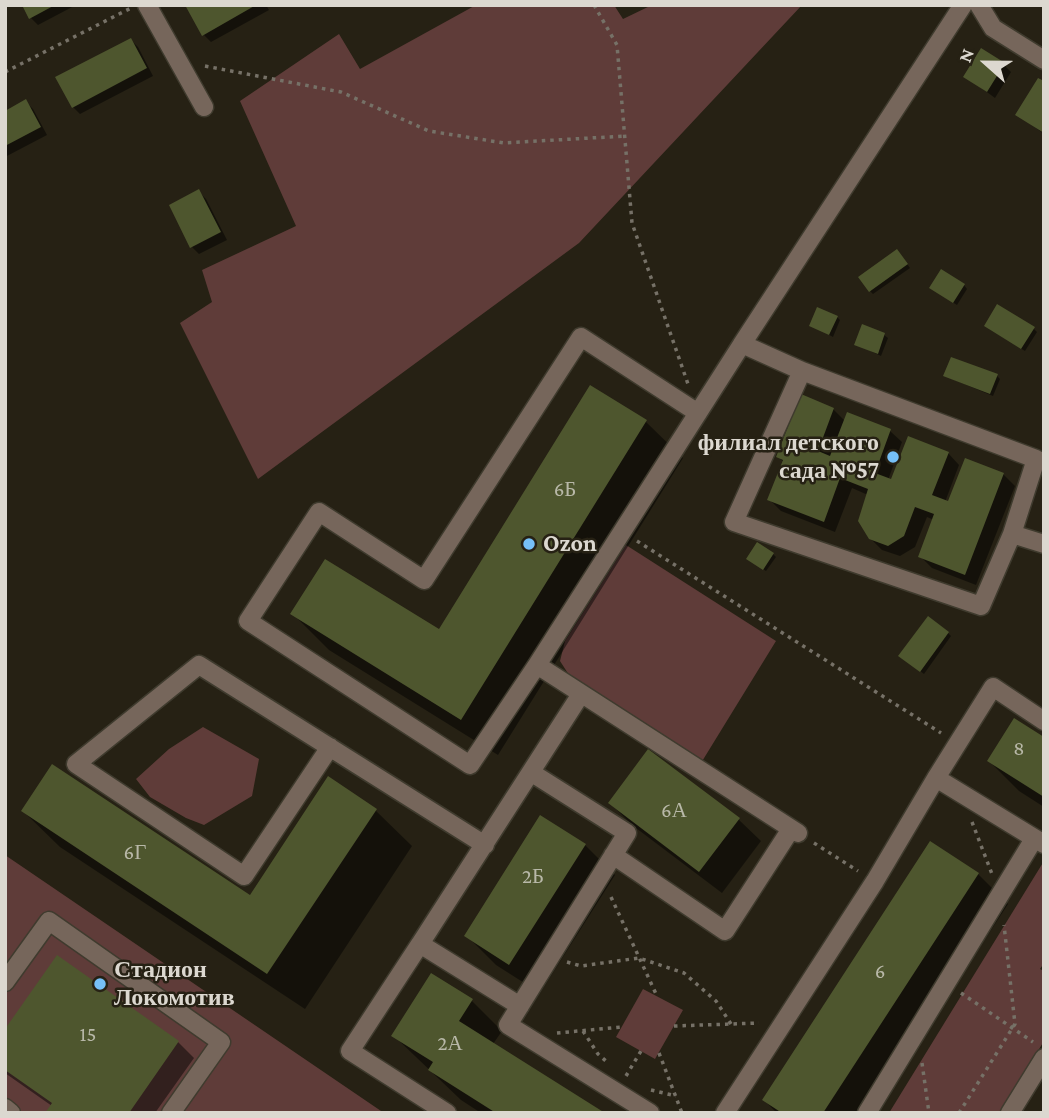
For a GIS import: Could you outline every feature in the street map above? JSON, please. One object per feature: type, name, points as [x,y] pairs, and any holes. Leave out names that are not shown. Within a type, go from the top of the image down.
[{"type":"lane","points":[[148,5],[204,107]]},
{"type":"lane","points":[[698,413],[581,337],[424,580],[319,512],[248,621],[470,765],[537,666],[621,531],[698,413],[742,344],[963,5]]},
{"type":"lane","points":[[979,5],[993,28],[1044,60]]},
{"type":"lane","points":[[742,344],[802,370],[1036,458],[1012,534],[981,606],[734,522],[802,370]]},
{"type":"lane","points":[[1012,534],[1044,544]]},
{"type":"lane","points":[[330,747],[244,876],[76,764],[199,665],[330,747],[485,845]]},
{"type":"lane","points":[[537,666],[795,831],[724,931],[613,855]]},
{"type":"lane","points":[[725,1113],[875,881],[993,687],[1044,721]]},
{"type":"lane","points":[[447,1113],[350,1051],[581,694]]},
{"type":"lane","points":[[532,773],[627,833],[508,1025],[650,1113]]},
{"type":"lane","points":[[867,1113],[1000,894],[1039,842],[936,778]]},
{"type":"lane","points":[[7,976],[49,921],[221,1042],[171,1113]]},
{"type":"lane","points":[[421,944],[520,1006]]},
{"type":"lane","points":[[1010,1113],[1044,1058]]},
{"type":"lane","points":[[5,1108],[11,1113]]},
{"type":"path","points":[[5,72],[135,5]]},
{"type":"path","points":[[594,5],[617,45],[632,223],[698,413]]},
{"type":"path","points":[[178,61],[341,92],[429,131],[504,143],[625,136]]},
{"type":"path","points":[[621,531],[958,744]]},
{"type":"path","points":[[959,1113],[1015,1024],[1000,894],[963,795]]},
{"type":"path","points":[[795,831],[875,881]]},
{"type":"path","points":[[601,876],[657,996]]},
{"type":"path","points":[[550,958],[581,965],[639,958],[684,973],[716,1001],[732,1024]]},
{"type":"path","points":[[946,983],[1033,1042]]},
{"type":"path","points":[[674,1026],[783,1022]]},
{"type":"path","points":[[525,1035],[622,1027]]},
{"type":"path","points":[[583,1031],[598,1054],[634,1083]]},
{"type":"path","points":[[917,1031],[929,1113]]},
{"type":"path","points":[[625,1078],[641,1051]]},
{"type":"path","points":[[659,1053],[682,1113]]},
{"type":"path","points":[[644,1088],[676,1096]]},
{"type":"shaded area","points":[[476,5],[614,5],[623,19],[652,5],[802,5],[579,243],[258,479],[180,323],[212,302],[202,270],[296,226],[240,101],[339,34],[360,69]]},
{"type":"shaded area","points":[[626,545],[776,641],[701,763],[569,675],[560,661],[565,641]]},
{"type":"shaded area","points":[[203,727],[259,759],[252,796],[204,825],[150,797],[136,779],[169,749]]},
{"type":"shaded area","name":"Стадион Локомотив","points":[[5,855],[384,1113],[5,1113]]},
{"type":"shaded area","points":[[1044,861],[1044,963],[1040,969],[1044,971],[1044,1041],[1000,1113],[889,1113]]},
{"type":"shaded area","points":[[643,989],[683,1010],[655,1059],[616,1037]]},
{"type":"building","points":[[22,5],[55,5],[29,19]]},
{"type":"building","points":[[185,5],[256,5],[202,36]]},
{"type":"building","points":[[131,38],[147,68],[72,108],[55,77]]},
{"type":"building","points":[[981,48],[1005,63],[987,92],[963,77]]},
{"type":"building","points":[[1038,78],[1044,81],[1044,133],[1015,115]]},
{"type":"building","points":[[26,99],[41,127],[5,146],[5,111]]},
{"type":"building","points":[[199,189],[221,232],[190,248],[169,205]]},
{"type":"building","points":[[897,249],[908,264],[869,292],[858,277]]},
{"type":"building","points":[[941,269],[965,284],[953,303],[929,288]]},
{"type":"building","points":[[997,304],[1035,327],[1021,349],[984,326]]},
{"type":"building","points":[[817,307],[838,316],[829,335],[809,326]]},
{"type":"building","points":[[862,324],[885,333],[878,354],[854,345]]},
{"type":"building","points":[[951,357],[998,374],[990,394],[943,376]]},
{"type":"building","points":[[590,385],[647,420],[461,720],[290,614],[325,559],[439,629]]},
{"type":"building","points":[[801,394],[834,408],[818,451],[830,456],[847,412],[891,429],[875,473],[891,479],[908,436],[949,452],[932,495],[948,501],[965,458],[1004,473],[965,575],[918,557],[934,514],[915,507],[904,536],[888,546],[869,539],[858,521],[868,489],[840,478],[824,522],[767,500],[783,460],[776,457]]},
{"type":"building","points":[[757,542],[774,553],[763,570],[746,559]]},
{"type":"building","points":[[928,616],[949,632],[920,672],[898,656]]},
{"type":"building","points":[[1014,718],[1044,737],[1044,797],[987,761]]},
{"type":"building","points":[[648,749],[740,818],[699,872],[608,803]]},
{"type":"building","points":[[52,764],[250,895],[328,776],[377,809],[267,974],[21,811]]},
{"type":"building","points":[[540,815],[586,844],[509,965],[464,936]]},
{"type":"building","points":[[930,841],[979,873],[823,1113],[782,1113],[762,1100]]},
{"type":"building","points":[[57,955],[179,1041],[129,1113],[45,1113],[52,1103],[5,1070],[5,1029]]},
{"type":"building","points":[[431,973],[473,999],[459,1021],[605,1113],[496,1113],[428,1070],[433,1062],[391,1036]]},
{"type":"place","name":"филиал детского сада №57","points":[[893,457]]},
{"type":"place","name":"Ozon","points":[[529,544]]},
{"type":"place","name":"Стадион Локомотив","points":[[100,984]]}]
